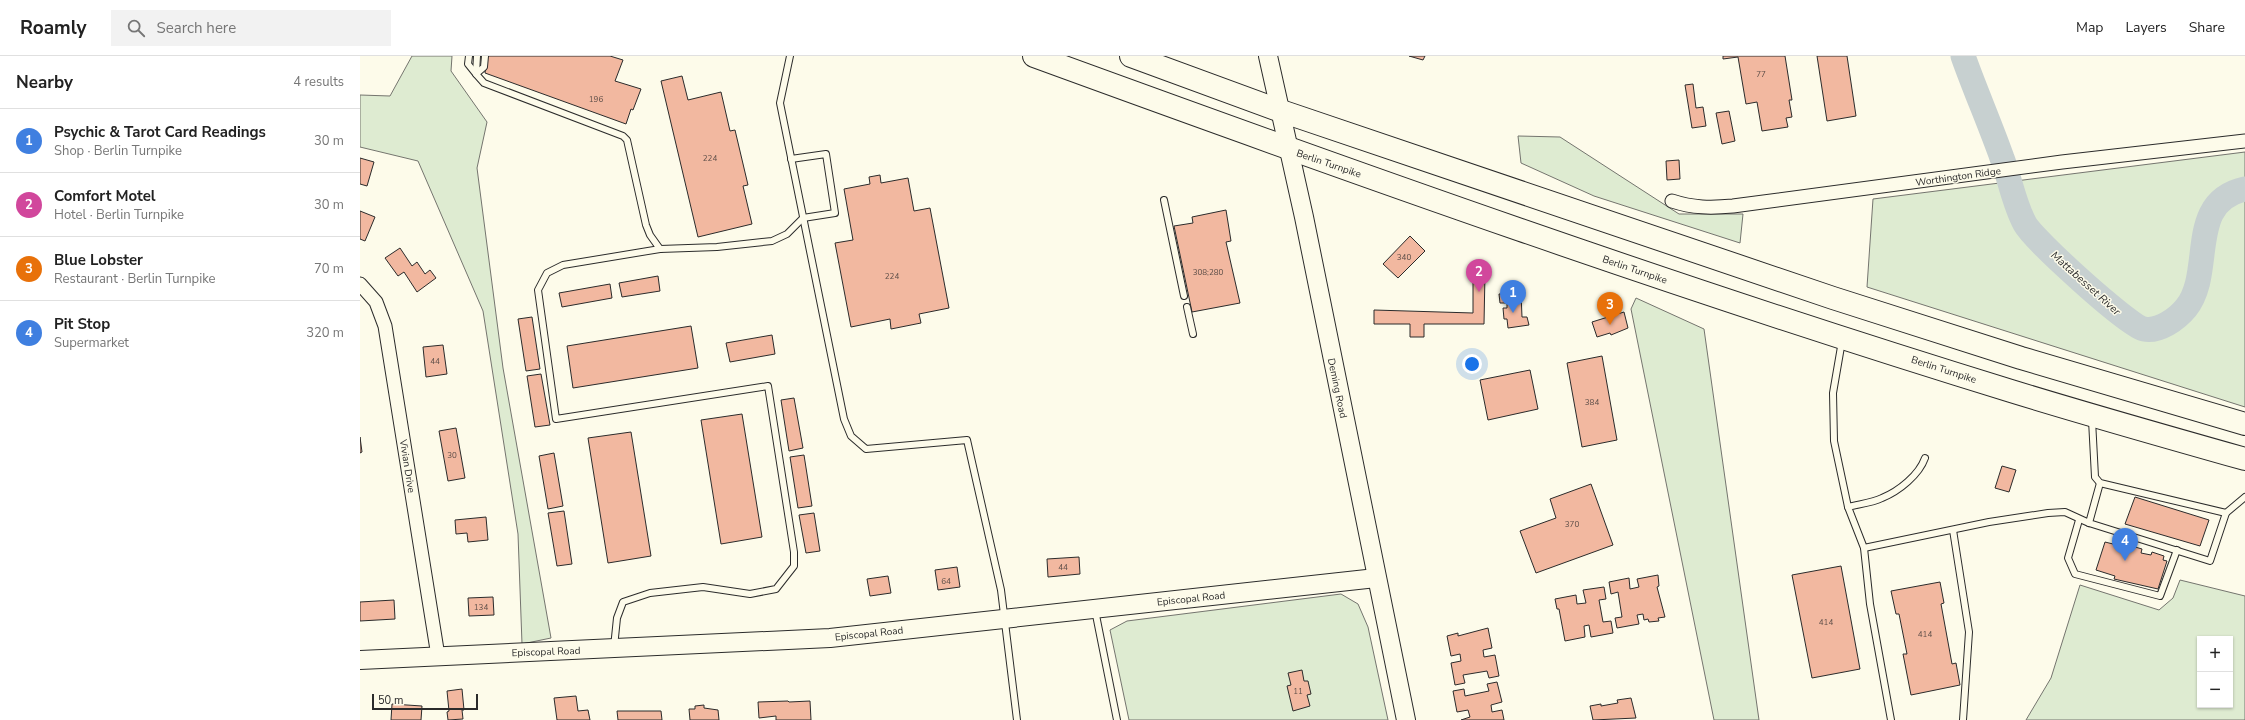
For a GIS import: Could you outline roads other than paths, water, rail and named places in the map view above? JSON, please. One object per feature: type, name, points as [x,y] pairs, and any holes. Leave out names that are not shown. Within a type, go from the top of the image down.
[{"type":"highway","name":"Berlin Turnpike","points":[[1034,56],[1289,149],[1635,269],[1843,337],[2092,415],[2245,459]]},
{"type":"highway","points":[[1131,56],[1281,111],[1833,298],[2021,358],[2245,424]]},
{"type":"street","name":"Deming Road","points":[[1268,56],[1289,149],[1406,720]]},
{"type":"street","name":"Worthington Ridge","points":[[1672,202],[1688,206],[1707,208],[1733,206],[2025,167],[2245,141]]},
{"type":"street","name":"Vivian Drive","points":[[360,284],[376,302],[385,326],[438,656]]},
{"type":"street","name":"Episcopal Road","points":[[360,660],[830,638],[1376,578]]},
{"type":"lane","points":[[469,56],[468,64],[484,83],[623,136],[627,140],[646,225],[660,249]]},
{"type":"lane","points":[[476,74],[477,56]]},
{"type":"lane","points":[[476,74],[484,67],[485,56]]},
{"type":"lane","points":[[790,56],[780,103],[790,160],[844,419],[851,436],[866,449],[967,440],[1001,590],[1017,720]]},
{"type":"lane","points":[[614,648],[617,618],[623,602],[650,593],[703,586],[750,594],[776,589],[794,566],[794,552],[768,386],[556,418],[538,290],[547,273],[563,265],[660,249],[711,248],[772,241],[787,234],[803,218],[835,213],[826,154],[790,160]]},
{"type":"lane","points":[[1164,200],[1184,296]]},
{"type":"lane","points":[[1187,307],[1193,334]]},
{"type":"lane","points":[[1843,337],[1833,393],[1834,442],[1848,507],[1864,548],[1870,604],[1891,720]]},
{"type":"lane","points":[[2092,415],[2095,477],[2100,483],[2226,513]]},
{"type":"lane","points":[[1848,507],[1882,498],[1911,479],[1922,467],[1925,458]]},
{"type":"lane","points":[[2089,523],[2100,483]]},
{"type":"lane","points":[[1864,548],[1953,530],[2048,513],[2065,512],[2079,520],[2210,561],[2226,513],[2245,497]]},
{"type":"lane","points":[[2079,520],[2068,558],[2075,574],[2160,596],[2177,550]]},
{"type":"lane","points":[[1953,530],[1969,632],[1963,720]]},
{"type":"lane","points":[[1094,608],[1117,720]]},
{"type":"waterway","name":"Mattabesset River","points":[[1963,56],[2005,166],[2018,208],[2025,224],[2045,247],[2102,299],[2120,314],[2144,329],[2156,329],[2162,327],[2173,320],[2186,308],[2194,293],[2199,276],[2204,240],[2208,223],[2215,208],[2226,196],[2245,189]]},
{"type":"place","name":"Comfort Motel","points":[[1479,292]]},
{"type":"place","name":"Psychic & Tarot Card Readings","points":[[1513,313]]},
{"type":"place","name":"Blue Lobster","points":[[1610,325]]},
{"type":"place","name":"Pit Stop","points":[[2125,561]]}]
